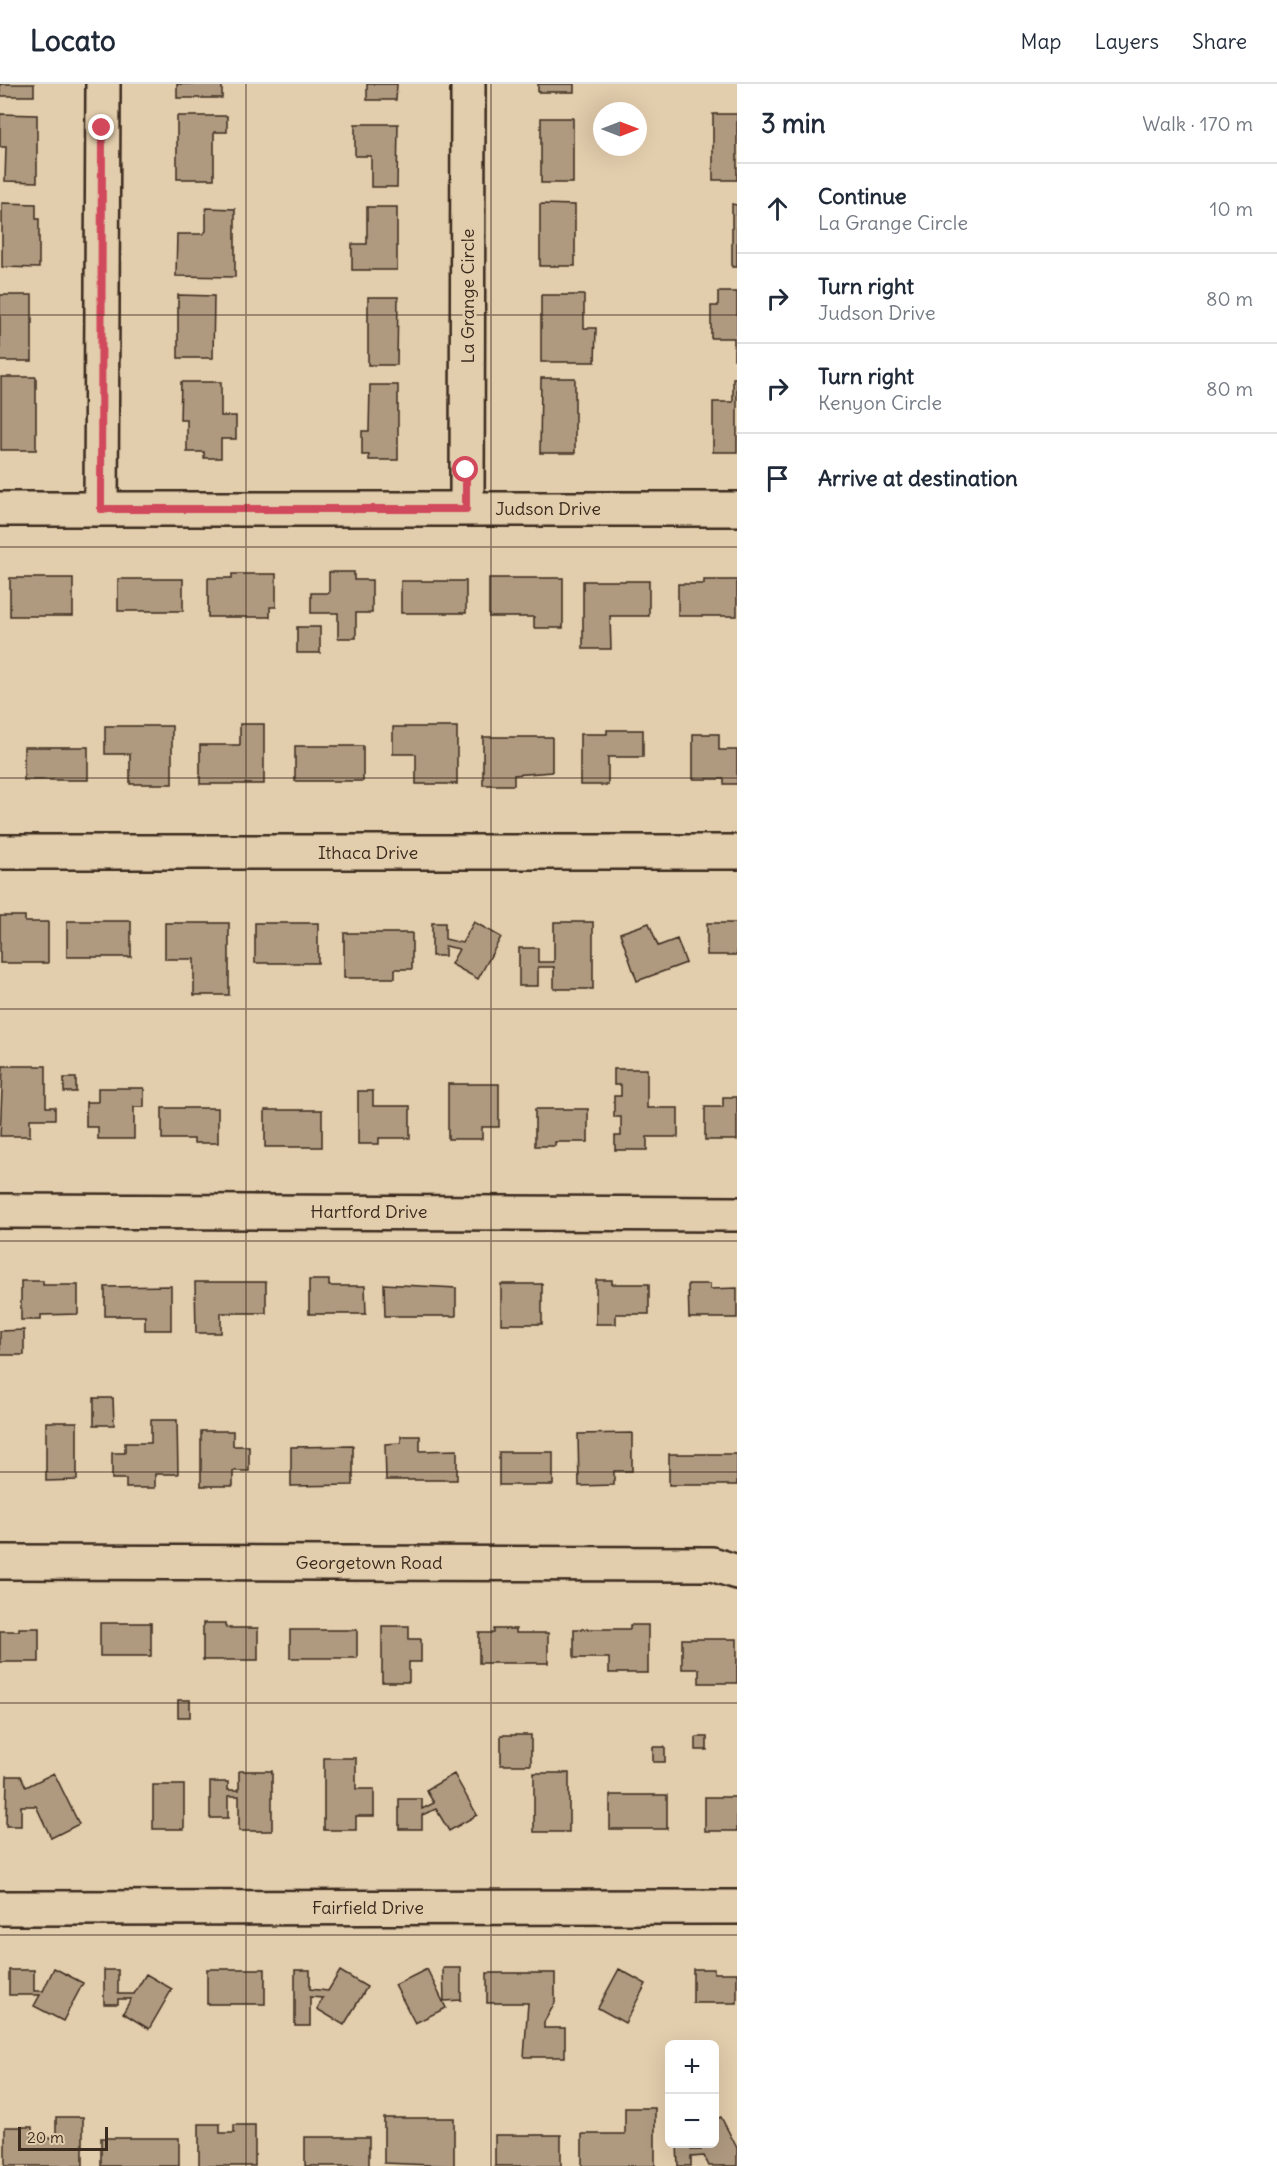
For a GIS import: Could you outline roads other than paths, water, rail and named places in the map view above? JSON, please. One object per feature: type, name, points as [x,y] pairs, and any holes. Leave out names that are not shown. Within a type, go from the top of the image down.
[{"type":"street","points":[[101,509],[103,84]]},
{"type":"street","name":"La Grange Circle","points":[[466,509],[468,84]]},
{"type":"street","name":"Judson Drive","points":[[0,509],[737,509]]},
{"type":"street","name":"Ithaca Drive","points":[[0,852],[737,852]]},
{"type":"street","name":"Hartford Drive","points":[[0,1211],[737,1214]]},
{"type":"street","name":"Georgetown Road","points":[[0,1562],[712,1564],[737,1572]]},
{"type":"street","name":"Fairfield Drive","points":[[0,1908],[737,1907]]}]
